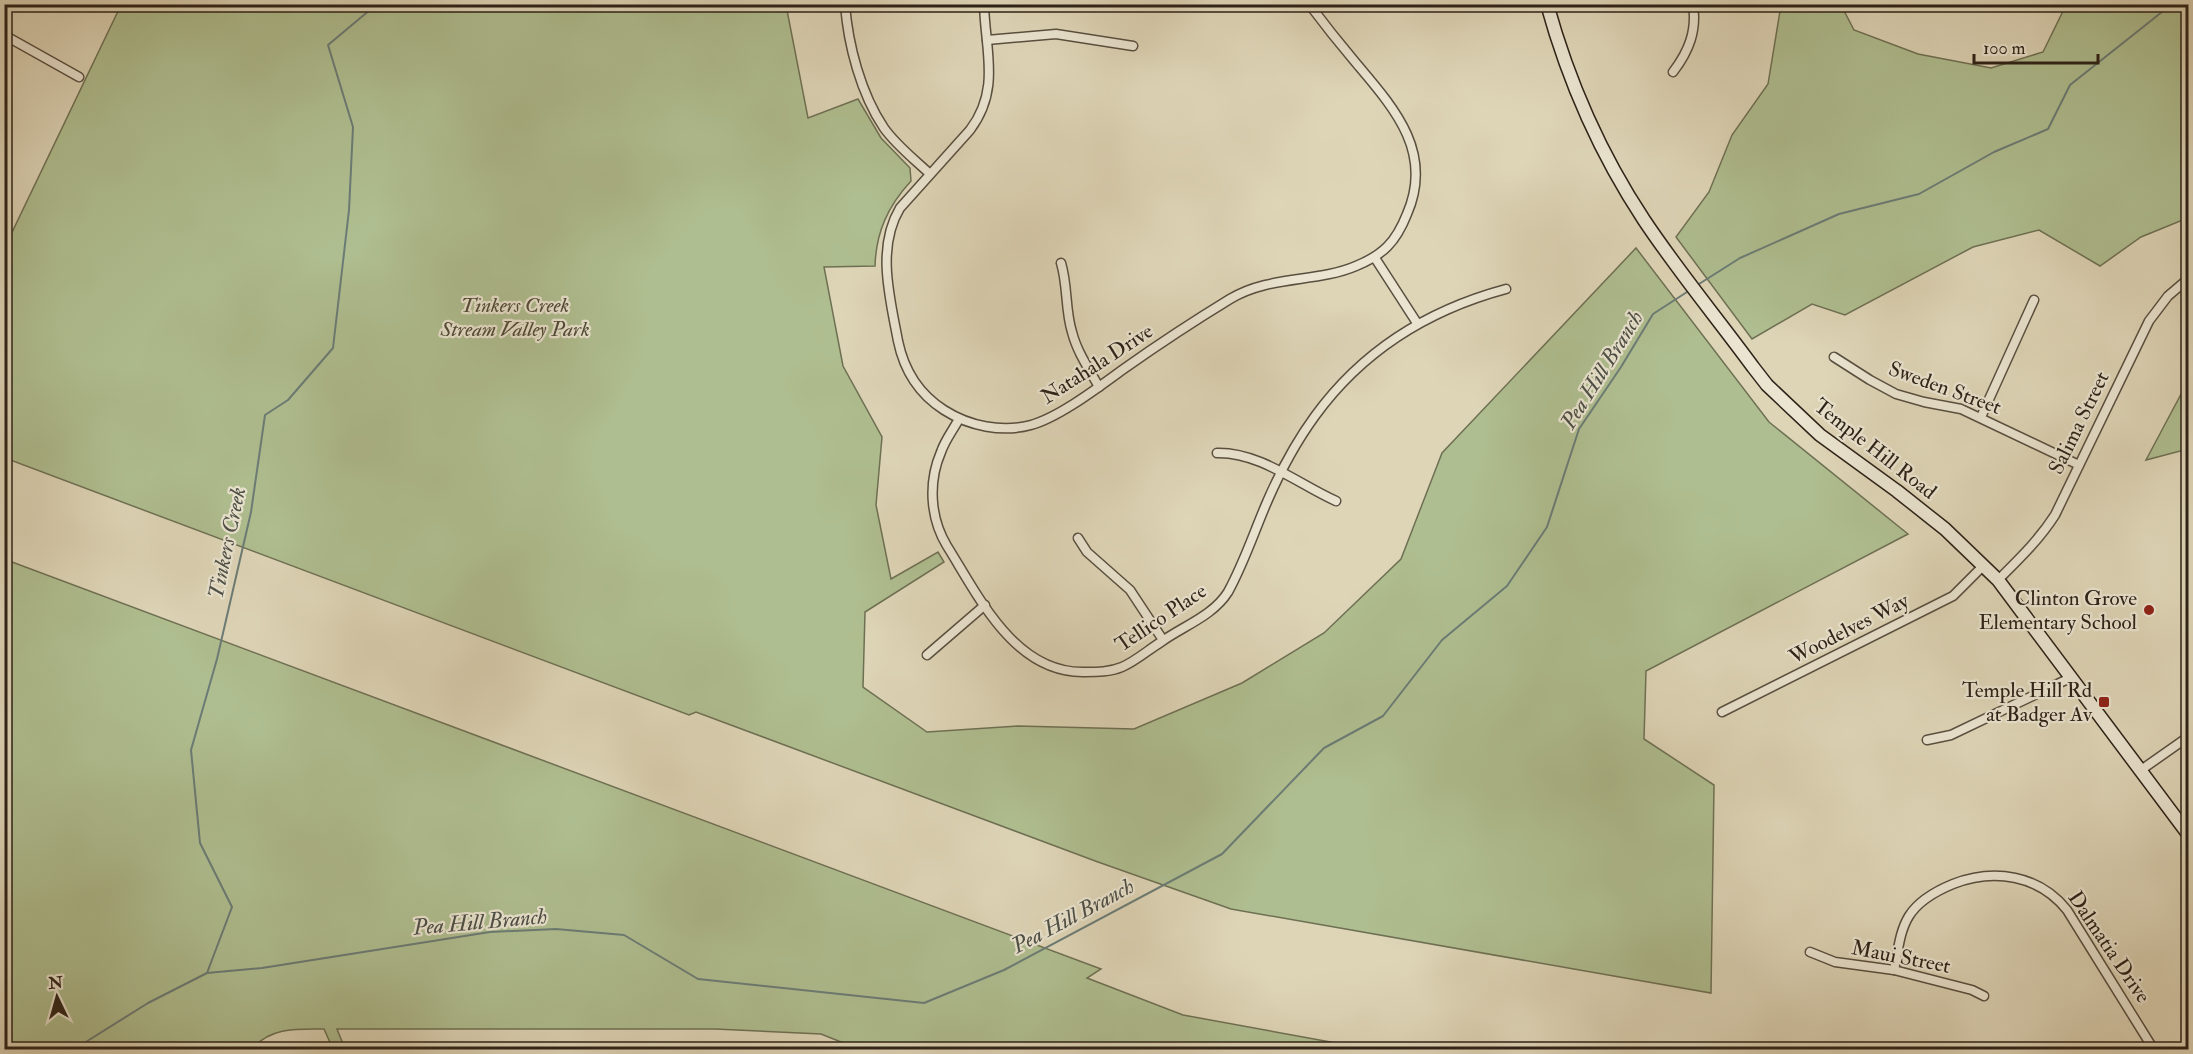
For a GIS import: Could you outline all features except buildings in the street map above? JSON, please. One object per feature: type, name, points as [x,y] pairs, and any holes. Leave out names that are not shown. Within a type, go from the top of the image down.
[{"type":"main road","name":"Temple Hill Road","points":[[1547,4],[1555,33],[1586,111],[1612,164],[1644,219],[1767,385],[1820,435],[1946,529],[1998,580],[2188,834]]},
{"type":"street","points":[[846,4],[852,43],[867,98],[885,129],[930,174]]},
{"type":"street","name":"Natahala Drive","points":[[984,4],[991,60],[984,102],[976,122],[906,201],[894,219],[887,249],[888,286],[900,350],[907,370],[933,403],[959,419],[989,427],[1028,426],[1040,422],[1099,387],[1187,326],[1244,292],[1285,280],[1353,268],[1383,252],[1397,234],[1410,208],[1416,179],[1413,150],[1408,134],[1395,113],[1309,4]]},
{"type":"street","points":[[1673,72],[1690,47],[1694,28],[1694,4]]},
{"type":"street","points":[[987,40],[1056,34],[1133,46]]},
{"type":"street","points":[[4,35],[79,77]]},
{"type":"street","points":[[1375,258],[1417,323]]},
{"type":"street","points":[[1061,263],[1068,295],[1072,334],[1081,356],[1099,387]]},
{"type":"street","name":"Salima Street","points":[[1998,580],[2036,543],[2044,532],[2149,321],[2168,296],[2188,279]]},
{"type":"street","name":"Tellico Place","points":[[959,419],[941,451],[937,465],[933,483],[934,512],[946,544],[986,606],[1016,646],[1037,660],[1067,671],[1092,672],[1120,668],[1205,615],[1227,593],[1281,472],[1314,417],[1338,389],[1379,350],[1417,323],[1477,297],[1506,289]]},
{"type":"street","points":[[1981,417],[2034,300]]},
{"type":"street","name":"Sweden Street","points":[[1834,357],[1896,394],[1961,409],[2079,465]]},
{"type":"street","points":[[1217,453],[1238,454],[1281,472],[1336,501]]},
{"type":"street","points":[[1078,538],[1087,552],[1130,590],[1163,640]]},
{"type":"street","name":"Woodelves Way","points":[[1722,712],[1953,596],[1983,566]]},
{"type":"street","points":[[927,655],[986,606]]},
{"type":"street","points":[[1927,740],[1951,735],[2070,678]]},
{"type":"street","points":[[2141,770],[2188,737]]},
{"type":"street","name":"Dalmatia Drive","points":[[1894,970],[1905,924],[1925,899],[1972,877],[1997,875],[2017,878],[2040,887],[2054,896],[2067,909],[2154,1050]]},
{"type":"street","name":"Maui Street","points":[[1810,952],[1824,959],[1849,965],[1894,970],[1972,990],[1984,996]]},
{"type":"green space","name":"Tinkers Creek Stream Valley Park","points":[[121,5],[786,5],[808,118],[858,99],[881,138],[910,168],[911,181],[890,210],[881,231],[875,266],[824,267],[843,366],[882,437],[876,505],[891,579],[938,552],[944,562],[865,612],[863,687],[927,732],[1018,726],[1134,729],[1242,683],[1324,633],[1401,559],[1442,453],[1636,248],[1769,422],[1908,534],[1646,671],[1644,739],[1714,785],[1711,993],[1231,909],[1098,862],[696,712],[689,715],[5,458],[5,247]]},
{"type":"green space","points":[[1781,5],[1841,5],[1854,30],[1918,54],[1991,68],[2043,52],[2066,5],[2188,5],[2188,220],[2185,219],[2141,237],[2100,266],[2039,230],[1973,247],[1845,315],[1812,304],[1752,339],[1676,237],[1709,192],[1732,135],[1768,84]]},
{"type":"green space","points":[[2188,381],[2188,449],[2146,460]]},
{"type":"green space","points":[[4,559],[1101,969],[1087,978],[1183,1015],[1369,1049],[861,1050],[821,1034],[715,1029],[337,1029],[345,1049],[333,1049],[324,1029],[314,1029],[276,1033],[259,1042],[252,1049],[5,1049]]},
{"type":"waterway","name":"Tinkers Creek","points":[[73,1050],[148,1003],[207,973],[232,907],[200,843],[191,750],[217,659],[251,512],[265,415],[288,400],[333,348],[349,210],[353,127],[328,45],[377,4]]},
{"type":"waterway","name":"Pea Hill Branch","points":[[1699,284],[1740,258],[1839,214],[1919,194],[1994,152],[2048,129],[2070,85],[2172,4]]},
{"type":"waterway","name":"Pea Hill Branch","points":[[207,973],[262,968],[490,932],[556,929],[624,935],[698,979],[924,1003],[1004,970],[1222,854],[1324,748],[1383,716],[1442,640],[1507,586],[1547,527],[1579,429],[1653,314],[1687,292]]},
{"type":"place","name":"Clinton Grove Elementary School","points":[[2149,610]]},
{"type":"place","name":"Temple Hill Rd at Badger Av","points":[[2104,702]]}]
